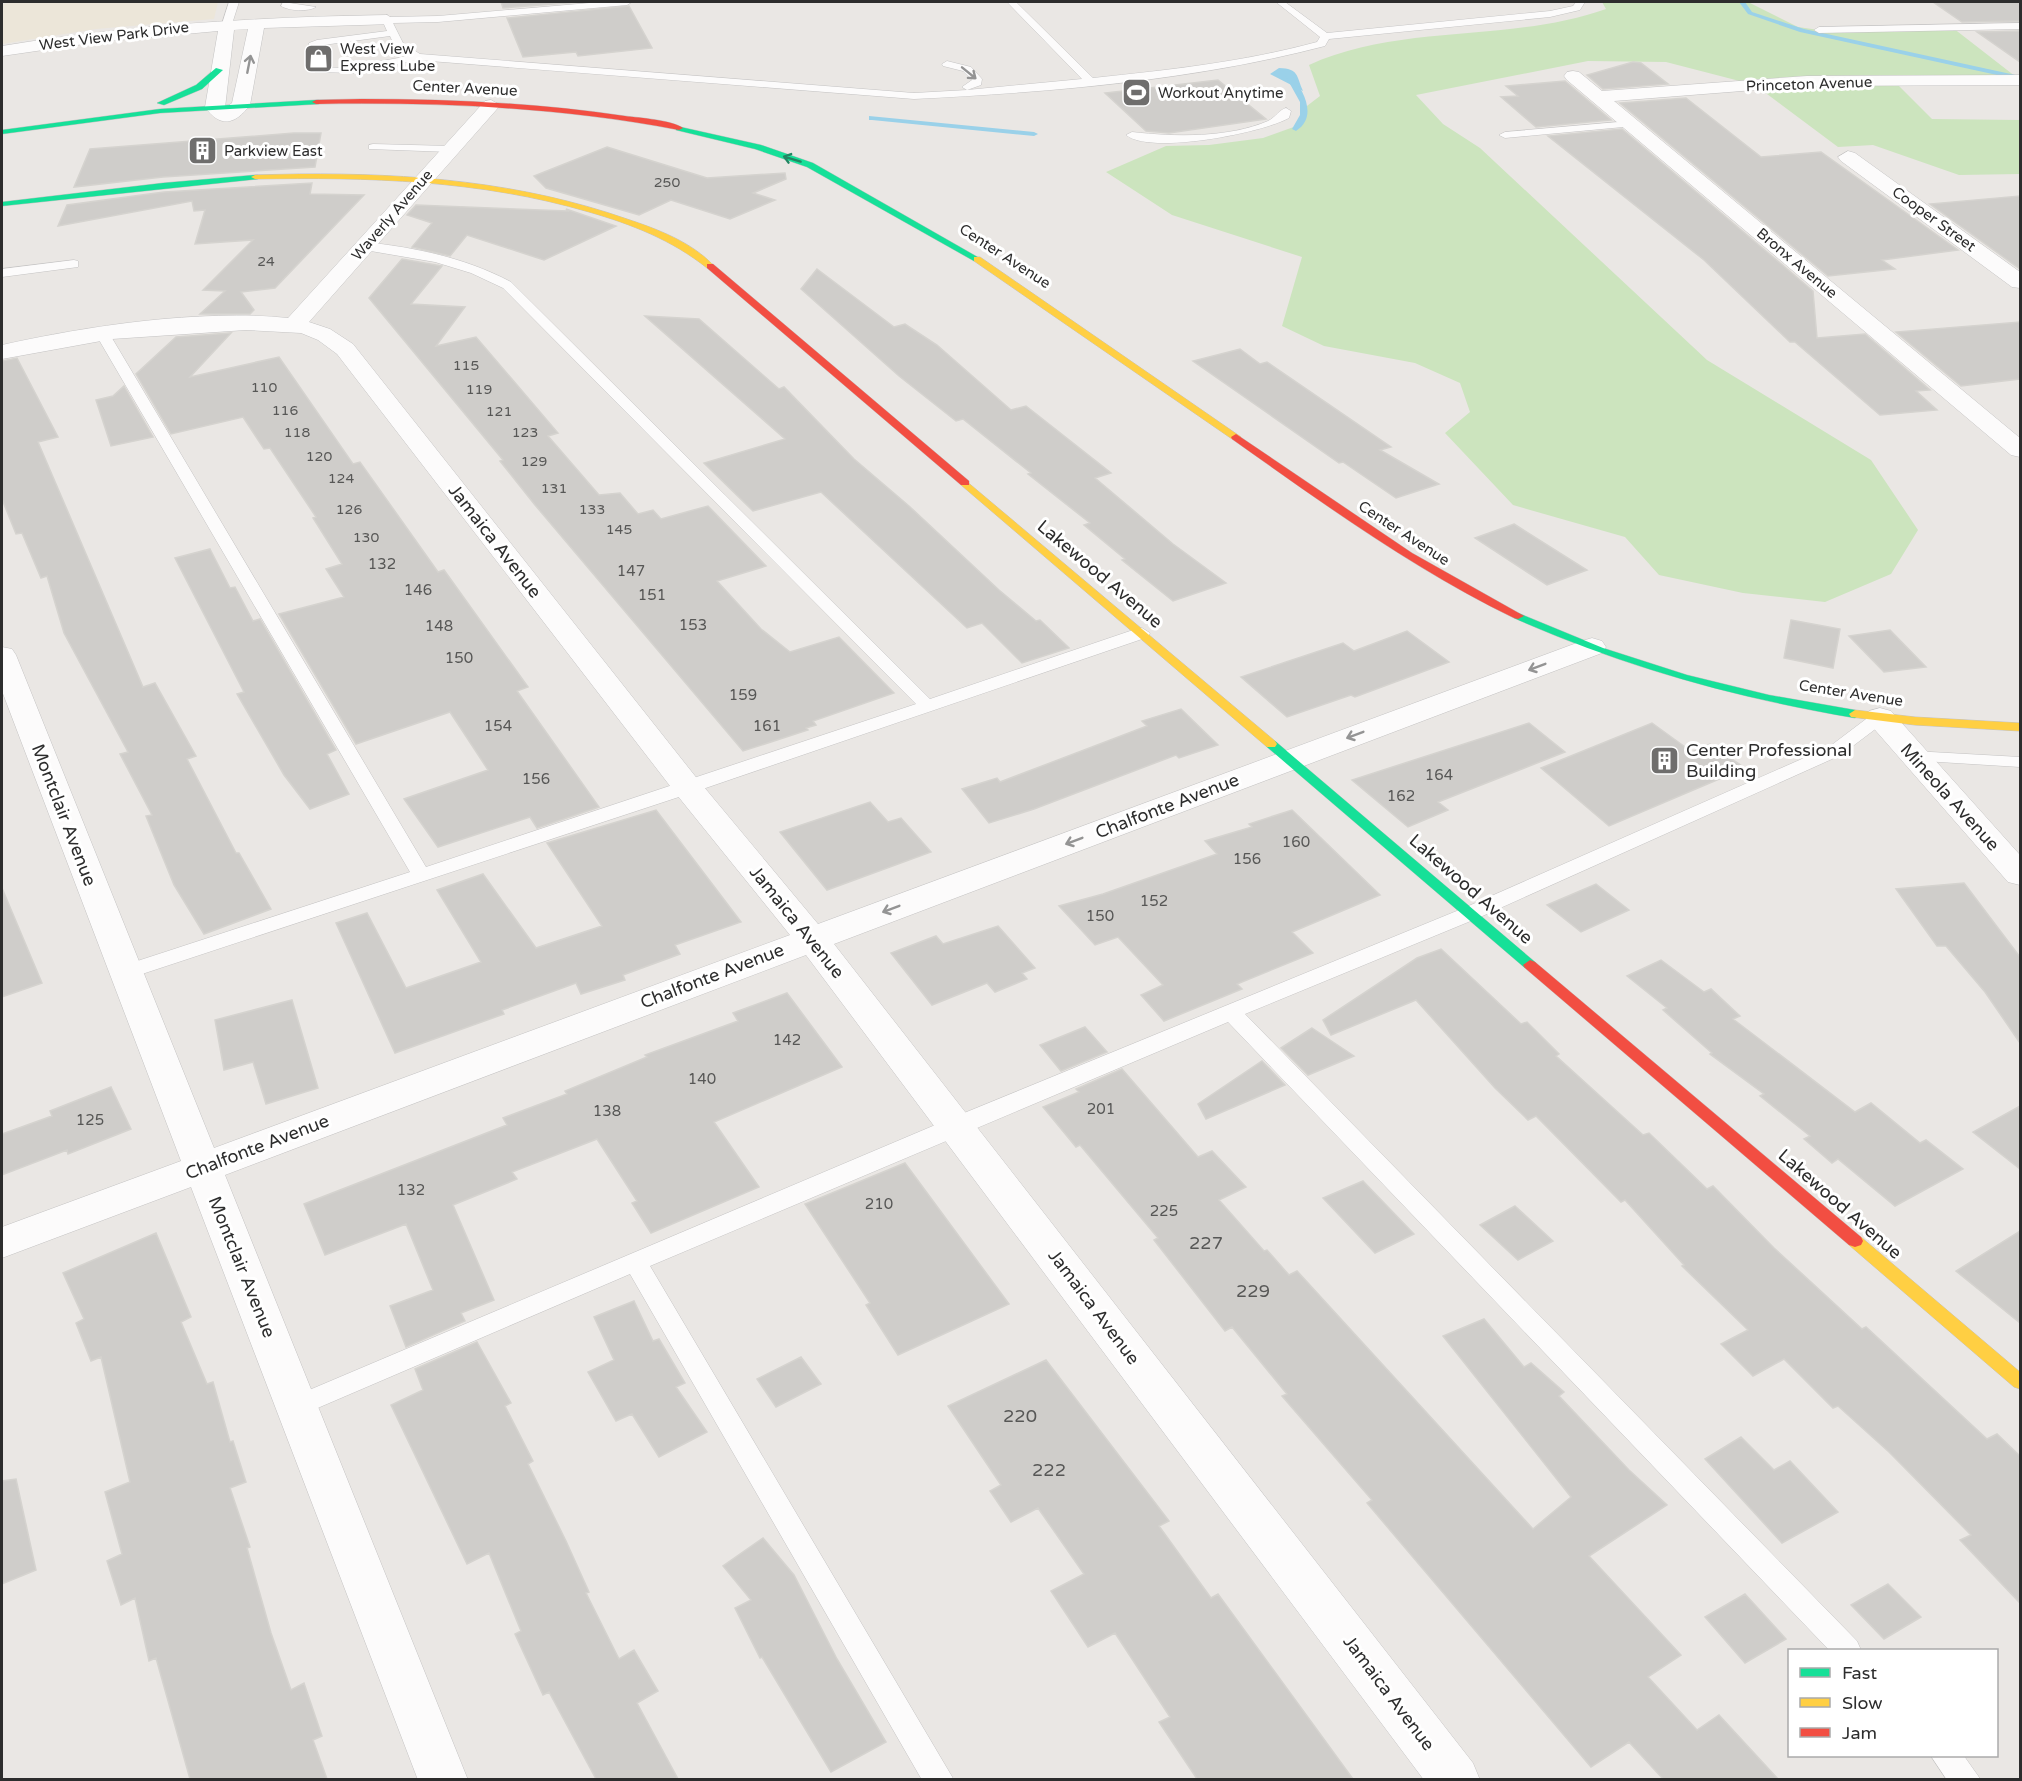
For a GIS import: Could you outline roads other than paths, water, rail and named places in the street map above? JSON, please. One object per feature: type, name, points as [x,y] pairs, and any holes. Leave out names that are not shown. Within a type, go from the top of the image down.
[{"type":"street","name":"West View Park Drive","points":[[2,51],[114,34],[257,23],[311,10],[390,26]]},
{"type":"street","points":[[227,24],[219,70],[219,112],[241,105],[257,23]]},
{"type":"street","points":[[128,114],[199,87],[219,70]]},
{"type":"street","name":"Bronx Avenue","points":[[1573,76],[2020,450]]},
{"type":"street","name":"Princeton Avenue","points":[[1599,98],[1807,81],[2020,80]]},
{"type":"street","name":"Center Avenue","points":[[241,105],[338,102],[588,114],[715,136],[806,163],[844,185],[916,220],[1011,278],[1373,534],[1431,572],[1490,604],[1639,663],[1724,686],[1880,717],[2020,727]]},
{"type":"street","name":"Center Avenue","points":[[2,132],[128,114],[354,109],[487,109],[620,128],[672,138],[844,185]]},
{"type":"street","name":"Waverly Avenue","points":[[293,326],[487,109]]},
{"type":"street","name":"Center Avenue","points":[[2,142],[219,112]]},
{"type":"street","name":"Cooper Street","points":[[1848,157],[2020,282]]},
{"type":"street","name":"Lakewood Avenue","points":[[2,204],[175,182],[312,176],[424,178],[522,191],[586,206],[647,228],[697,255],[1292,759],[2020,1382]]},
{"type":"street","name":"Jamaica Avenue","points":[[2,352],[102,333],[180,325],[293,326],[315,330],[345,349],[688,788],[812,939],[1455,1779]]},
{"type":"street","name":"Chalfonte Avenue","points":[[2,1243],[1592,646]]},
{"type":"street","name":"Montclair Avenue","points":[[2,655],[443,1779]]},
{"type":"street","name":"Mineola Avenue","points":[[1880,717],[2020,875]]},
{"type":"lane","points":[[227,24],[234,2]]},
{"type":"lane","points":[[287,2],[286,6],[291,8],[311,10]]},
{"type":"lane","points":[[627,2],[438,19],[390,26],[313,45],[314,59],[319,70],[329,72],[374,68],[417,57],[903,96],[973,93],[1195,71],[1305,50],[1321,44],[1325,36]]},
{"type":"lane","points":[[1011,2],[1091,82]]},
{"type":"lane","points":[[1280,2],[1325,36],[1550,14],[1577,8],[1580,2]]},
{"type":"lane","points":[[390,26],[399,45],[417,57]]},
{"type":"lane","points":[[1819,30],[2020,26]]},
{"type":"lane","points":[[947,64],[968,69],[978,79],[977,82],[967,87]]},
{"type":"lane","points":[[1132,135],[1174,139],[1217,134],[1278,122],[1285,116],[1286,111]]},
{"type":"lane","points":[[1505,135],[1630,124]]},
{"type":"lane","points":[[373,147],[450,149]]},
{"type":"lane","points":[[363,246],[391,248],[477,270],[507,285],[928,707]]},
{"type":"lane","points":[[2,273],[74,264]]},
{"type":"lane","points":[[102,333],[421,875]]},
{"type":"lane","points":[[126,972],[688,788],[1142,633]]},
{"type":"lane","points":[[297,1406],[955,1126],[1471,913],[1835,751],[1880,717]]},
{"type":"lane","points":[[1913,756],[2020,762]]},
{"type":"lane","points":[[1232,1013],[1846,1649]]},
{"type":"lane","points":[[635,1262],[939,1779]]},
{"type":"lane","points":[[1948,1757],[1966,1779]]},
{"type":"water","points":[[1279,68],[1294,71],[1303,91],[1270,74]]},
{"type":"waterway","points":[[1742,2],[1750,13],[1802,31],[2020,78]]},
{"type":"waterway","points":[[1288,77],[1298,89],[1304,102],[1301,122],[1296,129]]},
{"type":"waterway","points":[[872,118],[1034,134]]},
{"type":"place","name":"West View Express Lube","points":[[319,58]]},
{"type":"place","name":"Workout Anytime","points":[[1137,93]]},
{"type":"place","name":"Parkview East","points":[[203,151]]},
{"type":"place","name":"Center Professional Building","points":[[1665,760]]}]
